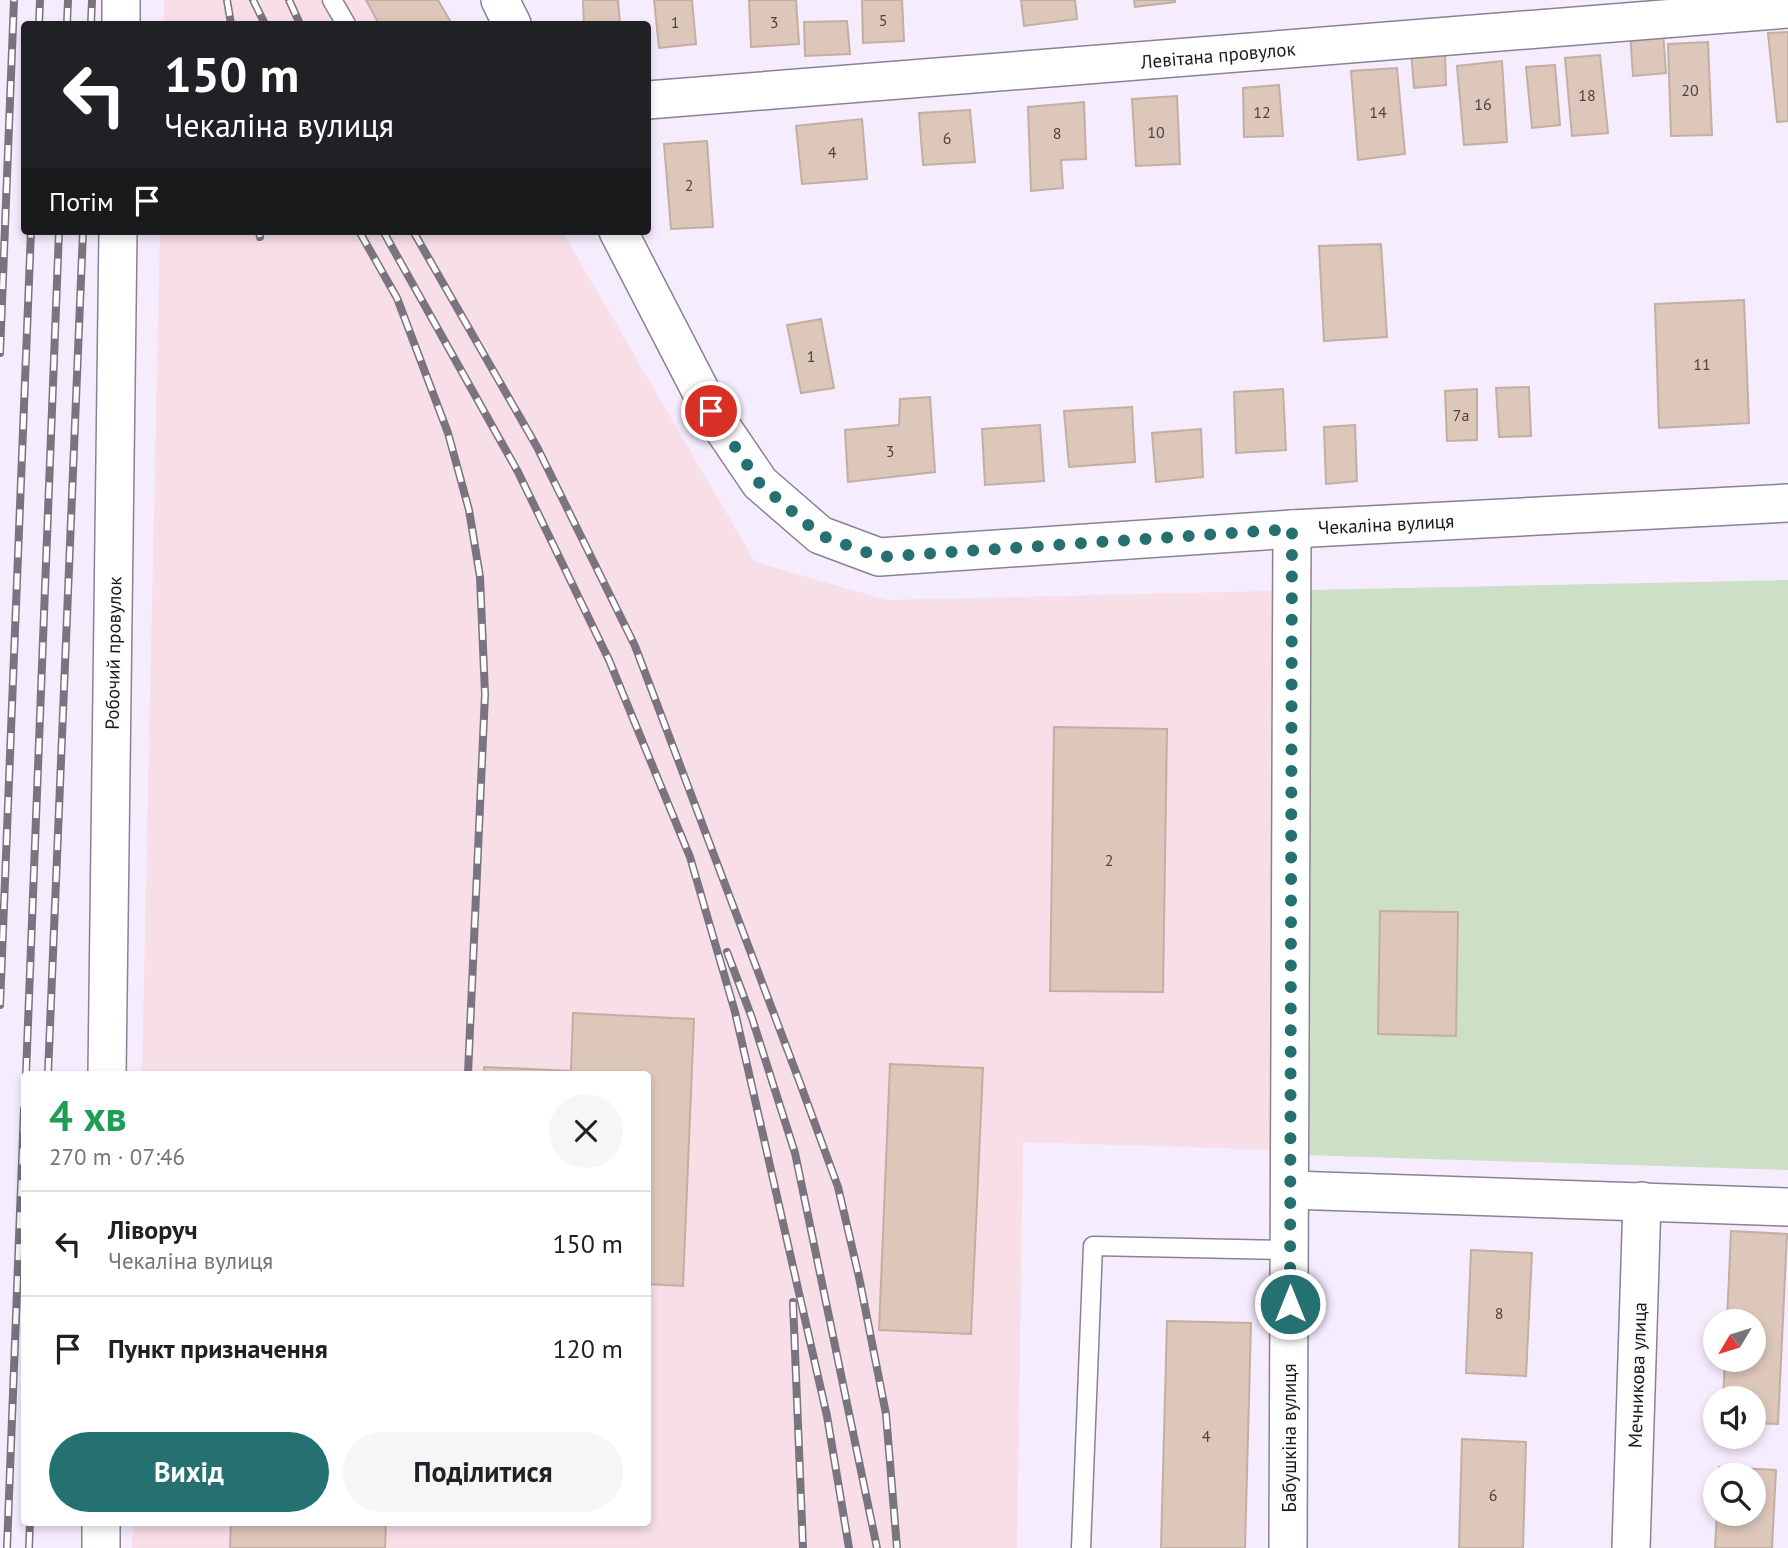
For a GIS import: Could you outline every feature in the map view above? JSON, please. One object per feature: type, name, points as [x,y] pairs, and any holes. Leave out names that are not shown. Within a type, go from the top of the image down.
[{"type":"street","points":[[121,0],[121,21]]},
{"type":"street","points":[[500,0],[510,21]]},
{"type":"street","name":"Левітана провулок","points":[[651,100],[1788,9]]},
{"type":"street","name":"Робочий провулок","points":[[107,1071],[118,235]]},
{"type":"street","name":"Чекаліна вулиця","points":[[620,235],[711,411],[760,484],[820,535],[879,557],[1292,529],[1788,503]]},
{"type":"street","name":"Бабушкіна вулиця","points":[[1288,1548],[1292,529]]},
{"type":"street","points":[[1290,1190],[1788,1207]]},
{"type":"street","name":"Мечникова улица","points":[[1631,1548],[1642,1201]]},
{"type":"street","points":[[101,1526],[101,1548]]},
{"type":"lane","points":[[332,0],[344,21]]},
{"type":"lane","points":[[1081,1548],[1093,1246],[1290,1250]]},
{"type":"shaded area","points":[[164,0],[429,0],[441,21],[164,21]]},
{"type":"shaded area","points":[[160,235],[564,235],[755,562],[886,600],[1273,591],[1276,1150],[1023,1142],[1017,1548],[132,1548],[133,1526],[651,1526],[651,1071],[142,1071]]},
{"type":"green space","points":[[1788,580],[1788,1170],[1302,1155],[1310,590]]},
{"type":"building","points":[[366,0],[438,0],[450,21],[377,21]]},
{"type":"building","points":[[583,0],[618,0],[620,21],[584,21]]},
{"type":"building","points":[[654,0],[692,0],[696,44],[659,48]]},
{"type":"building","points":[[749,0],[796,0],[799,44],[751,47]]},
{"type":"building","points":[[862,0],[902,0],[904,41],[863,43]]},
{"type":"building","points":[[1021,0],[1075,0],[1077,19],[1024,26]]},
{"type":"building","points":[[1134,0],[1175,0],[1175,2],[1135,7]]},
{"type":"building","points":[[847,21],[850,54],[805,56],[804,22]]},
{"type":"building","points":[[1663,31],[1666,73],[1633,76],[1630,33]]},
{"type":"building","points":[[1788,32],[1788,121],[1777,122],[1768,33]]},
{"type":"building","points":[[1708,42],[1712,135],[1671,136],[1668,44]]},
{"type":"building","points":[[1445,50],[1446,85],[1414,88],[1411,51]]},
{"type":"building","points":[[1600,55],[1608,133],[1572,136],[1565,58]]},
{"type":"building","points":[[1502,61],[1507,142],[1464,145],[1457,66]]},
{"type":"building","points":[[1555,65],[1560,125],[1532,128],[1526,67]]},
{"type":"building","points":[[1397,68],[1405,154],[1358,160],[1351,71]]},
{"type":"building","points":[[1279,85],[1283,136],[1244,137],[1243,88]]},
{"type":"building","points":[[1177,96],[1180,164],[1136,166],[1132,99]]},
{"type":"building","points":[[1084,102],[1086,159],[1061,160],[1063,188],[1031,191],[1028,107]]},
{"type":"building","points":[[970,110],[975,162],[923,165],[919,113]]},
{"type":"building","points":[[862,119],[867,179],[802,184],[796,126]]},
{"type":"building","points":[[707,141],[713,227],[671,229],[664,144]]},
{"type":"building","points":[[1381,244],[1387,337],[1324,341],[1319,246]]},
{"type":"building","points":[[1744,300],[1749,423],[1659,428],[1655,304]]},
{"type":"building","points":[[821,319],[834,388],[801,393],[787,325]]},
{"type":"building","points":[[1529,387],[1531,436],[1499,437],[1496,388]]},
{"type":"building","points":[[1283,389],[1286,450],[1236,453],[1234,392]]},
{"type":"building","points":[[1477,389],[1477,440],[1447,441],[1445,391]]},
{"type":"building","points":[[930,397],[935,472],[848,482],[845,430],[899,425],[900,399]]},
{"type":"building","points":[[1132,407],[1135,462],[1069,467],[1064,411]]},
{"type":"building","points":[[1040,425],[1044,481],[985,485],[982,429]]},
{"type":"building","points":[[1355,425],[1357,481],[1326,484],[1324,427]]},
{"type":"building","points":[[1201,429],[1203,477],[1156,482],[1152,433]]},
{"type":"building","points":[[1054,727],[1167,729],[1163,992],[1050,991]]},
{"type":"building","points":[[1380,911],[1458,912],[1456,1036],[1378,1034]]},
{"type":"building","points":[[573,1013],[694,1019],[683,1286],[651,1284],[651,1071],[571,1071]]},
{"type":"building","points":[[890,1064],[983,1068],[971,1334],[879,1330]]},
{"type":"building","points":[[484,1067],[571,1071],[484,1071]]},
{"type":"building","points":[[1731,1231],[1787,1234],[1778,1424],[1766,1424],[1766,1386],[1724,1386],[1724,1372],[1766,1372],[1766,1309],[1728,1309]]},
{"type":"building","points":[[1471,1250],[1532,1253],[1526,1376],[1466,1373]]},
{"type":"building","points":[[1167,1321],[1251,1323],[1245,1548],[1161,1548]]},
{"type":"building","points":[[1462,1439],[1526,1442],[1523,1548],[1459,1548]]},
{"type":"building","points":[[1766,1469],[1776,1470],[1772,1548],[1715,1548],[1716,1526],[1766,1526]]},
{"type":"building","points":[[231,1526],[386,1526],[385,1548],[230,1548]]},
{"type":"railway","points":[[0,353],[14,0]]},
{"type":"railway","points":[[39,21],[40,0]]},
{"type":"railway","points":[[67,21],[68,0]]},
{"type":"railway","points":[[91,21],[92,0]]},
{"type":"railway","points":[[227,0],[230,21]]},
{"type":"railway","points":[[253,0],[264,21]]},
{"type":"railway","points":[[289,0],[299,21]]},
{"type":"railway","points":[[0,1005],[31,235]]},
{"type":"railway","points":[[26,1071],[59,235]]},
{"type":"railway","points":[[48,1071],[83,235]]},
{"type":"railway","points":[[361,235],[397,298],[448,433],[469,510],[480,577],[485,694],[468,1071]]},
{"type":"railway","points":[[385,235],[518,472],[609,660],[690,857],[735,1012],[827,1416],[849,1548]]},
{"type":"railway","points":[[415,235],[537,447],[635,646],[800,1083],[838,1187],[859,1277],[886,1414],[897,1548]]},
{"type":"railway","points":[[727,952],[752,1018],[795,1153],[877,1548]]},
{"type":"railway","points":[[7,1548],[21,1186]]},
{"type":"railway","points":[[793,1302],[803,1548]]},
{"type":"railway","points":[[29,1548],[30,1526]]},
{"type":"route","points":[[711,411],[760,484],[820,535],[879,557],[1292,529],[1290,1304]]}]
